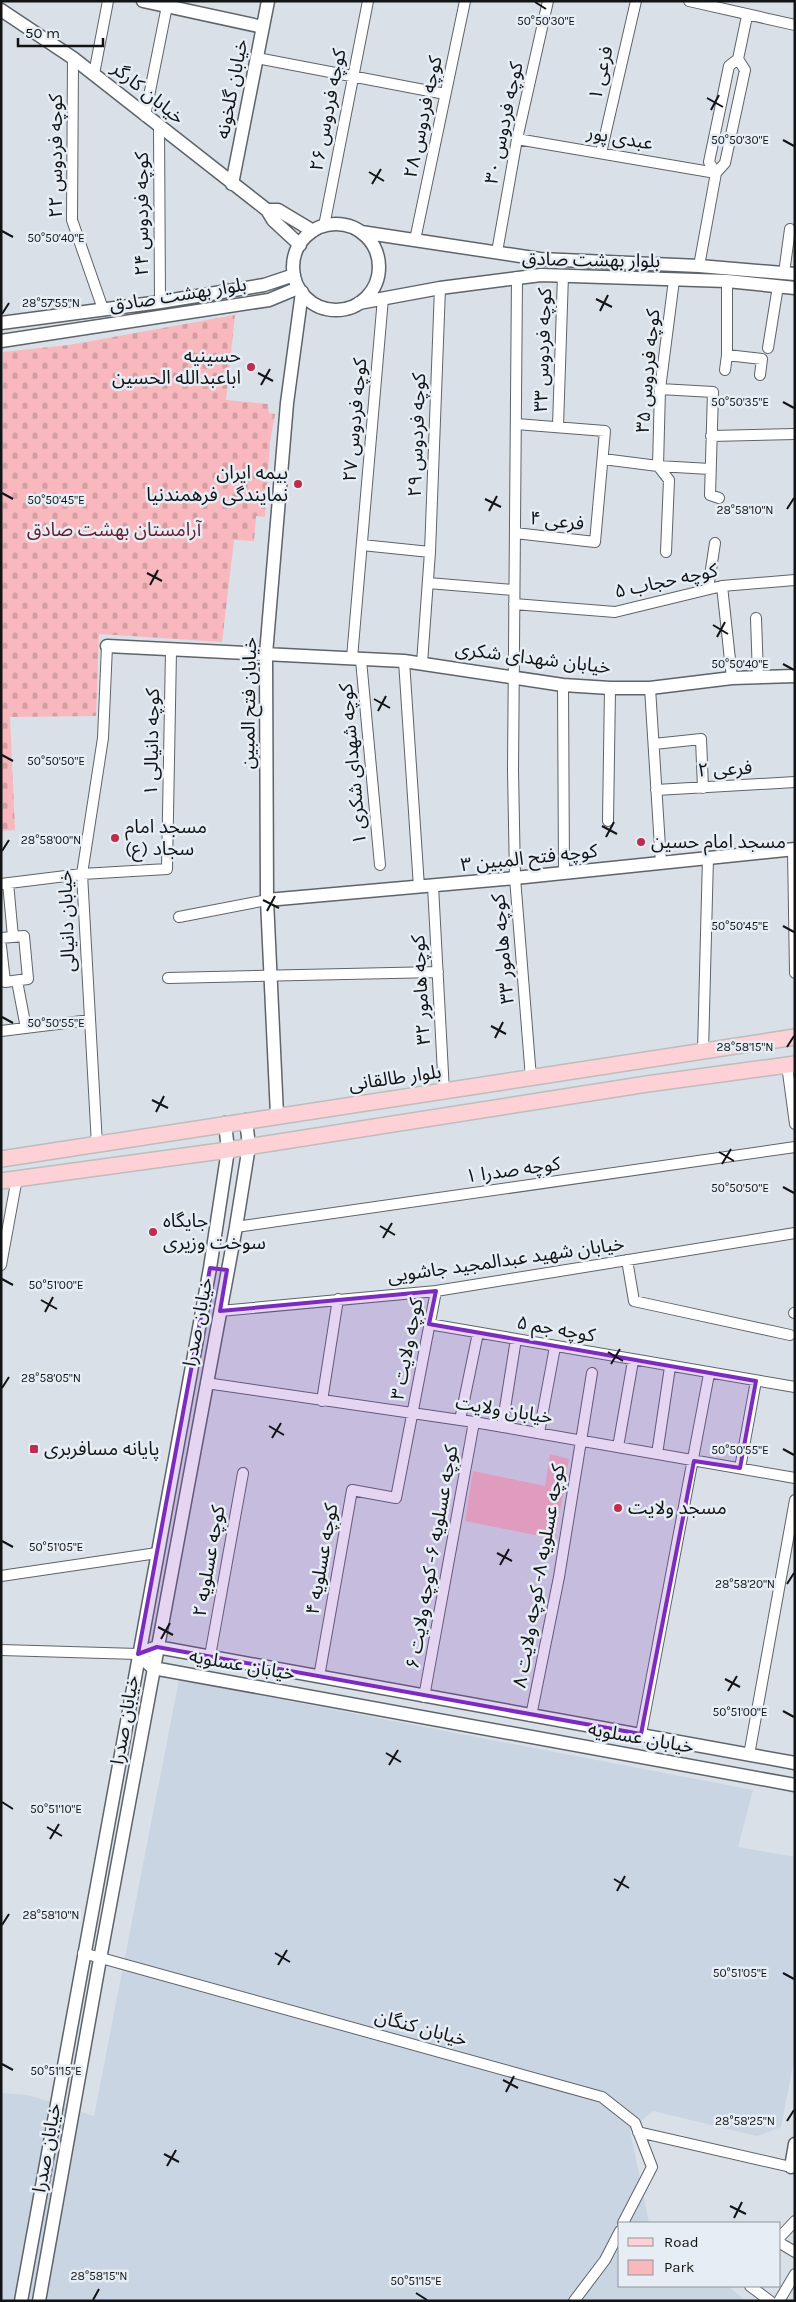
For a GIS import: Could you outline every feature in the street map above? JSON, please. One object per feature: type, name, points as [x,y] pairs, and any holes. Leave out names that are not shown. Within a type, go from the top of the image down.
[{"type":"main road","name":"بلوار طالقانی","points":[[1,1159],[277,1115],[444,1092],[795,1038]]},
{"type":"main road","points":[[1,1181],[228,1150],[791,1064]]},
{"type":"main road","points":[[531,1078],[534,1102]]},
{"type":"street","points":[[94,74],[108,1]]},
{"type":"street","points":[[143,1],[263,27]]},
{"type":"street","name":"خیابان گلخونه","points":[[232,184],[268,1]]},
{"type":"street","name":"کوچه فردوس ۲۶","points":[[318,228],[368,1]]},
{"type":"street","name":"کوچه فردوس ۲۸","points":[[416,240],[465,1]]},
{"type":"street","name":"کوچه فردوس ۳۰","points":[[496,252],[517,139],[548,1]]},
{"type":"street","name":"فرعی ۱","points":[[601,153],[636,1]]},
{"type":"street","points":[[689,1],[732,7],[747,16],[795,25]]},
{"type":"street","points":[[146,116],[167,6]]},
{"type":"street","name":"خیابان کارگر","points":[[1,10],[73,58],[232,184],[268,210],[273,220],[300,245]]},
{"type":"street","points":[[716,173],[710,162],[711,153],[729,66],[738,59],[747,16]]},
{"type":"street","name":"کوچه فردوس ۲۲","points":[[73,58],[72,220],[102,309]]},
{"type":"street","points":[[257,58],[445,94]]},
{"type":"street","points":[[699,266],[716,173],[725,163],[745,70],[738,59]]},
{"type":"street","name":"کوچه فردوس ۲۴","points":[[159,126],[160,302]]},
{"type":"street","name":"عبدی پور","points":[[517,139],[716,173]]},
{"type":"street","name":"خیابان کارگر","points":[[268,210],[278,210],[318,228]]},
{"type":"street","points":[[335,224],[349,226],[361,232],[374,248],[379,268],[372,288],[358,303],[346,308],[332,310],[318,306],[300,290],[294,274],[293,262],[300,245],[318,228],[335,224]]},
{"type":"street","points":[[789,274],[790,229]]},
{"type":"street","name":"بلوار بهشت صادق","points":[[361,232],[564,261],[699,266],[789,274]]},
{"type":"street","points":[[517,277],[519,256]]},
{"type":"street","name":"بلوار بهشت صادق","points":[[1,323],[160,302],[264,284],[294,274]]},
{"type":"street","name":"بلوار بهشت صادق","points":[[358,303],[440,288],[517,277],[563,276],[727,281],[795,288]]},
{"type":"street","name":"کوچه فردوس ۳۳","points":[[558,426],[563,276]]},
{"type":"street","name":"کوچه هامور ۳۳","points":[[517,277],[514,590],[515,878],[531,1078]]},
{"type":"street","name":"کوچه فردوس ۳۵","points":[[658,466],[660,389],[674,280]]},
{"type":"street","points":[[725,370],[727,355],[727,281]]},
{"type":"street","points":[[768,348],[778,286]]},
{"type":"street","name":"کوچه فردوس ۲۹","points":[[422,663],[430,552],[440,288]]},
{"type":"street","name":"بلوار بهشت صادق","points":[[1,341],[269,300],[300,290]]},
{"type":"street","name":"خیابان فتح المبین","points":[[277,1115],[269,977],[267,900],[266,654],[287,403],[300,290]]},
{"type":"street","name":"کوچه فردوس ۲۷","points":[[357,659],[362,545],[383,298]]},
{"type":"street","points":[[727,355],[762,359],[760,375]]},
{"type":"street","points":[[660,389],[713,392],[710,495],[719,498]]},
{"type":"street","points":[[516,424],[604,431],[604,459],[658,466],[710,469]]},
{"type":"street","points":[[711,436],[795,434]]},
{"type":"street","name":"فرعی ۴","points":[[515,533],[595,542],[604,459]]},
{"type":"street","points":[[658,466],[669,480],[666,552]]},
{"type":"street","points":[[708,589],[715,543]]},
{"type":"street","points":[[362,545],[430,552]]},
{"type":"street","name":"کوچه حجاب ۵","points":[[514,604],[615,612],[722,586],[795,580]]},
{"type":"street","points":[[428,583],[514,590]]},
{"type":"street","points":[[722,586],[732,678]]},
{"type":"street","points":[[756,618],[758,676]]},
{"type":"street","name":"خیابان دانیالی","points":[[97,1145],[82,874],[103,738],[107,646],[266,654]]},
{"type":"street","name":"کوچه دانیالی ۱","points":[[82,874],[167,869],[171,650]]},
{"type":"street","name":"خیابان شهدای شکری","points":[[266,654],[404,661],[514,676],[563,685],[610,688],[650,688],[732,678],[795,676]]},
{"type":"street","name":"کوچه شهدای شکری ۱","points":[[357,659],[380,865]]},
{"type":"street","points":[[404,661],[419,887]]},
{"type":"street","points":[[563,685],[564,873]]},
{"type":"street","points":[[608,821],[610,688]]},
{"type":"street","points":[[650,688],[661,863]]},
{"type":"street","points":[[654,744],[701,740],[703,788]]},
{"type":"street","name":"فرعی ۲","points":[[656,790],[795,782]]},
{"type":"street","points":[[794,849],[795,972]]},
{"type":"street","name":"کوچه فتح المبین ۳","points":[[267,900],[433,886],[794,849]]},
{"type":"street","points":[[703,1051],[708,858]]},
{"type":"street","points":[[13,937],[5,884],[82,874]]},
{"type":"street","name":"کوچه هامور ۳۲","points":[[433,886],[444,1092]]},
{"type":"street","points":[[180,917],[267,900]]},
{"type":"street","points":[[1,938],[24,936],[28,979],[5,982],[1,946]]},
{"type":"street","points":[[168,978],[438,972]]},
{"type":"street","points":[[18,981],[26,1028]]},
{"type":"street","points":[[1,1031],[90,1020]]},
{"type":"street","points":[[791,1064],[795,1124]]},
{"type":"street","name":"خیابان صدرا","points":[[39,2301],[153,1668],[236,1227],[249,1146],[246,1120]]},
{"type":"street","name":"خیابان صدرا","points":[[21,2301],[210,1268],[228,1150],[225,1123]]},
{"type":"street","name":"کوچه صدرا ۱","points":[[236,1227],[795,1147]]},
{"type":"street","points":[[1,1265],[17,1178]]},
{"type":"street","name":"خیابان شهید عبدالمجید جاشویی","points":[[220,1311],[436,1291],[795,1233]]},
{"type":"street","points":[[627,1260],[634,1301],[790,1335]]},
{"type":"street","points":[[210,1268],[227,1270]]},
{"type":"street","name":"کوچه ولایت ۳","points":[[396,1498],[436,1291]]},
{"type":"street","points":[[322,1402],[338,1299]]},
{"type":"street","name":"کوچه جم ۵","points":[[429,1324],[633,1361],[795,1387]]},
{"type":"street","points":[[460,1420],[478,1333]]},
{"type":"street","points":[[502,1427],[516,1339]]},
{"type":"street","points":[[539,1433],[555,1347]]},
{"type":"street","points":[[618,1447],[633,1361]]},
{"type":"street","points":[[658,1454],[670,1367]]},
{"type":"street","name":"کوچه عسلویه ۸- کوچه ولایت ۸","points":[[531,1716],[559,1577],[592,1373]]},
{"type":"street","points":[[640,1734],[710,1374]]},
{"type":"street","points":[[740,1468],[756,1382]]},
{"type":"street","name":"خیابان ولایت","points":[[206,1383],[322,1402],[474,1422],[795,1478]]},
{"type":"street","name":"کوچه عسلویه ۶- کوچه ولایت ۶","points":[[424,1697],[474,1422]]},
{"type":"street","points":[[178,1438],[196,1441]]},
{"type":"street","name":"کوچه عسلویه ۲","points":[[210,1656],[243,1473]]},
{"type":"street","name":"کوچه عسلویه ۴","points":[[319,1676],[352,1490],[396,1498]]},
{"type":"street","points":[[749,1755],[795,1500]]},
{"type":"street","points":[[1,1576],[157,1553]]},
{"type":"street","name":"خیابان عسلویه","points":[[138,1654],[157,1647],[795,1763]]},
{"type":"street","points":[[1,1650],[138,1654],[153,1668]]},
{"type":"street","name":"خیابان عسلویه","points":[[153,1668],[795,1785]]},
{"type":"street","name":"خیابان کنگان","points":[[83,1954],[602,2097],[635,2123],[652,2167],[624,2222]]},
{"type":"street","points":[[638,2132],[790,2168],[795,2144]]},
{"type":"street","points":[[36,2213],[54,2216]]},
{"type":"street","points":[[781,2236],[795,2221]]},
{"type":"street","points":[[574,2301],[605,2260],[618,2234]]},
{"type":"street","points":[[781,2244],[795,2252]]},
{"type":"street","points":[[779,2301],[795,2274]]},
{"type":"street","points":[[751,2287],[770,2301]]},
{"type":"highlighted area","points":[[210,1268],[227,1270],[220,1311],[436,1291],[429,1324],[756,1381],[740,1468],[694,1461],[641,1734],[157,1647],[138,1654]]},
{"type":"shaded area","points":[[179,1680],[753,1790],[738,1847],[795,1857],[795,2056],[781,2127],[757,2136],[653,2111],[630,2130],[649,2222],[618,2222],[618,2287],[729,2287],[746,2301],[1,2301],[1,2093],[28,2095],[94,2116]]},
{"type":"green space","name":"آرامستان بهشت صادق","points":[[235,315],[226,400],[268,404],[269,413],[275,414],[270,442],[265,517],[256,516],[254,541],[234,540],[222,642],[99,634],[96,716],[10,717],[15,830],[1,831],[3,352],[69,345]]},
{"type":"green space","points":[[550,1454],[569,1459],[555,1539],[465,1521],[473,1471],[545,1486]]},
{"type":"place","name":"حسینیه اباعبدالله الحسین","points":[[251,367]]},
{"type":"place","name":"بیمه ایران نمایندگی فرهمندنیا","points":[[298,484]]},
{"type":"place","name":"مسجد امام سجاد (ع)","points":[[115,838]]},
{"type":"place","name":"مسجد امام حسین","points":[[641,842]]},
{"type":"place","name":"جایگاه سوخت وزیری","points":[[153,1232]]},
{"type":"place","name":"پایانه مسافربری","points":[[34,1449]]},
{"type":"place","name":"مسجد ولایت","points":[[618,1508]]}]
